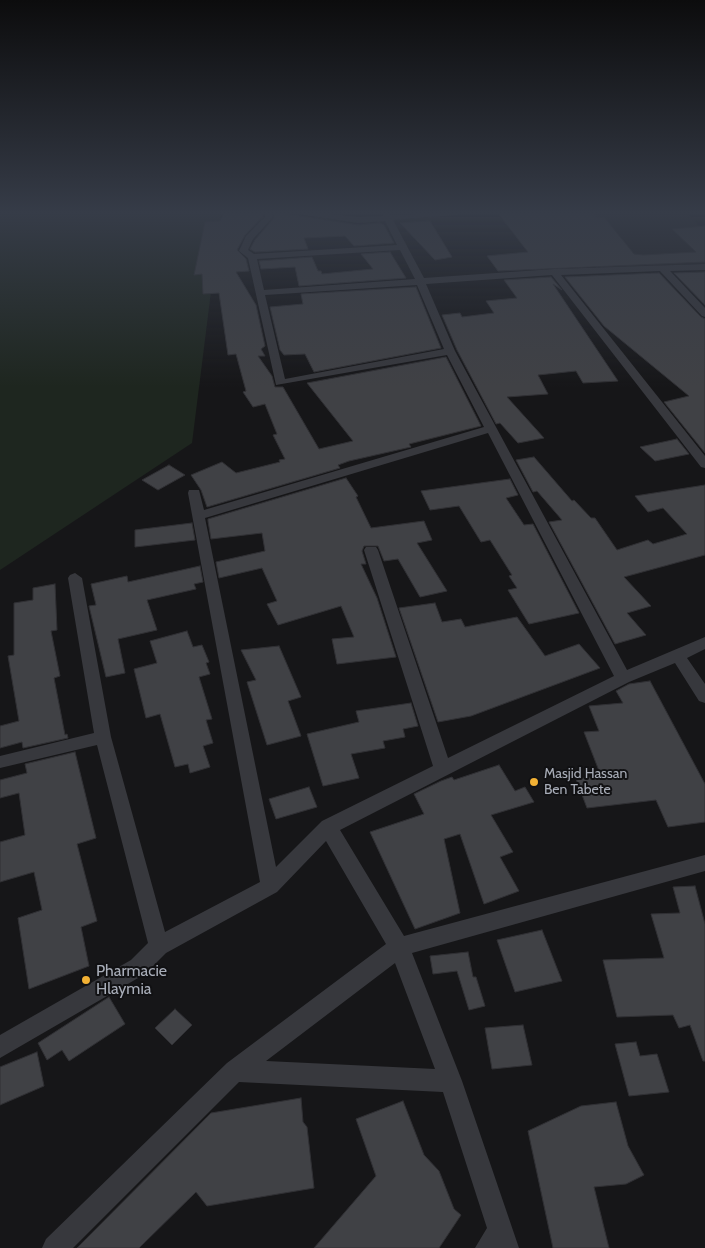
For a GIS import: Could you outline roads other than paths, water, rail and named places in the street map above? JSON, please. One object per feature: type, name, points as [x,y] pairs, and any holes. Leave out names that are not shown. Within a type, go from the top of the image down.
[{"type":"street","points":[[255,270],[280,383],[450,351]]},
{"type":"street","points":[[414,270],[450,351],[623,678]]},
{"type":"street","points":[[260,293],[420,280],[618,270]]},
{"type":"street","points":[[664,270],[705,314]]},
{"type":"street","points":[[554,272],[705,464]]},
{"type":"street","points":[[197,516],[490,429]]},
{"type":"street","points":[[194,493],[270,886]]},
{"type":"street","points":[[371,550],[443,769]]},
{"type":"street","points":[[75,578],[103,737],[159,946]]},
{"type":"street","points":[[0,1047],[138,967],[159,946],[270,886],[328,827],[623,678],[678,656],[705,642]]},
{"type":"street","points":[[678,656],[705,697]]},
{"type":"street","points":[[2,762],[103,737]]},
{"type":"street","points":[[328,827],[398,947],[451,1081],[498,1242]]},
{"type":"street","points":[[55,1248],[234,1071],[398,947],[705,864]]},
{"type":"street","points":[[234,1071],[451,1081]]},
{"type":"place","name":"Masjid Hassan Ben Tabete","points":[[534,782]]},
{"type":"place","name":"Pharmacie Hlaymia","points":[[86,980]]}]
